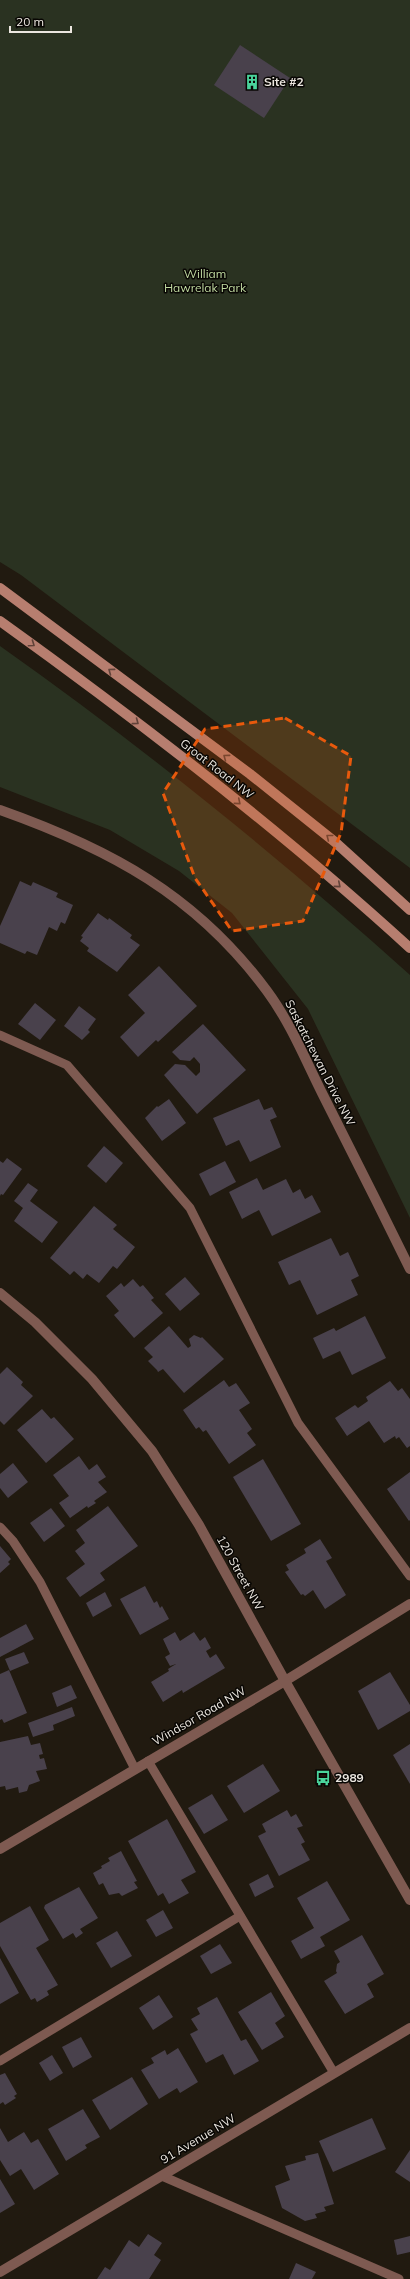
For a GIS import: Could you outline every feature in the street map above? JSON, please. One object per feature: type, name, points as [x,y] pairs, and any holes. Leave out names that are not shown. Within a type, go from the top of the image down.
[{"type":"main road","name":"Groat Road NW","points":[[0,588],[250,774],[335,842],[410,910]]},
{"type":"main road","name":"Groat Road NW","points":[[0,621],[56,661],[232,796],[319,868],[410,948]]},
{"type":"street","name":"Saskatchewan Drive NW","points":[[1,811],[99,849],[140,872],[184,903],[222,938],[268,991],[294,1034],[410,1269]]},
{"type":"street","name":"120 Street NW","points":[[0,1293],[36,1322],[92,1379],[152,1451],[199,1525],[285,1681],[410,1900]]},
{"type":"street","name":"Windsor Road NW","points":[[0,1849],[285,1681],[410,1604]]},
{"type":"street","name":"91 Avenue NW","points":[[0,2272],[410,2028]]},
{"type":"lane","points":[[0,1034],[68,1065],[190,1208],[298,1423],[410,1576]]},
{"type":"lane","points":[[0,1527],[12,1541],[40,1582],[135,1769]]},
{"type":"lane","points":[[148,1761],[334,2073]]},
{"type":"lane","points":[[0,2061],[240,1916]]},
{"type":"lane","points":[[162,2176],[399,2279]]},
{"type":"highlighted area","points":[[285,718],[351,756],[341,833],[303,921],[232,931],[195,878],[163,793],[205,729]]},
{"type":"green space","name":"William Hawrelak Park","points":[[0,0],[410,0],[410,868],[21,575],[0,562]]},
{"type":"green space","points":[[0,646],[53,684],[210,804],[311,888],[410,975],[410,1218],[308,1009],[232,913],[179,871],[110,830],[0,787]]},
{"type":"building","name":"Site #2","points":[[240,45],[290,78],[264,118],[214,85]]},
{"type":"building","points":[[20,881],[31,886],[33,882],[58,893],[56,897],[73,905],[65,924],[61,922],[57,931],[49,927],[37,955],[27,951],[25,954],[0,943],[0,926]]},
{"type":"building","points":[[98,913],[108,920],[109,918],[132,935],[130,938],[140,945],[117,972],[87,951],[89,948],[80,941],[83,937],[81,936]]},
{"type":"building","points":[[159,966],[197,1006],[158,1042],[156,1040],[138,1057],[120,1037],[145,1013],[128,995]]},
{"type":"building","points":[[35,1003],[56,1020],[40,1040],[18,1024]]},
{"type":"building","points":[[79,1006],[96,1019],[88,1030],[90,1032],[82,1040],[64,1026]]},
{"type":"building","points":[[203,1024],[246,1070],[197,1114],[164,1075],[175,1064],[185,1065],[196,1076],[200,1072],[200,1064],[194,1057],[190,1061],[180,1060],[172,1052]]},
{"type":"building","points":[[169,1099],[186,1123],[162,1141],[145,1118],[157,1106],[158,1107]]},
{"type":"building","points":[[259,1099],[264,1110],[272,1107],[277,1117],[270,1120],[281,1147],[250,1162],[239,1140],[226,1146],[213,1118]]},
{"type":"building","points":[[104,1146],[123,1163],[106,1183],[87,1166]]},
{"type":"building","points":[[7,1158],[22,1169],[3,1195],[1,1194],[0,1196],[0,1161],[3,1163]]},
{"type":"building","points":[[225,1161],[236,1182],[210,1196],[199,1174]]},
{"type":"building","points":[[257,1178],[263,1190],[286,1179],[293,1193],[300,1189],[305,1199],[312,1195],[321,1212],[272,1236],[259,1210],[242,1219],[229,1192]]},
{"type":"building","points":[[28,1183],[38,1190],[30,1201],[58,1222],[42,1243],[14,1221],[23,1208],[14,1201]]},
{"type":"building","points":[[94,1206],[117,1225],[113,1229],[135,1247],[117,1269],[113,1266],[99,1283],[87,1274],[83,1279],[74,1271],[70,1275],[50,1258]]},
{"type":"building","points":[[331,1238],[340,1256],[348,1252],[359,1276],[351,1280],[358,1295],[317,1315],[300,1280],[289,1285],[278,1262]]},
{"type":"building","points":[[185,1277],[200,1294],[180,1311],[165,1294]]},
{"type":"building","points":[[133,1279],[140,1287],[143,1285],[154,1298],[151,1300],[163,1313],[134,1338],[114,1315],[119,1311],[106,1296],[121,1283],[124,1287]]},
{"type":"building","points":[[365,1316],[386,1358],[352,1375],[340,1351],[323,1359],[313,1338],[334,1328],[336,1331]]},
{"type":"building","points":[[169,1326],[188,1348],[191,1346],[189,1339],[194,1335],[201,1338],[202,1337],[224,1359],[184,1393],[163,1369],[158,1372],[148,1361],[153,1357],[144,1348]]},
{"type":"building","points":[[7,1367],[23,1382],[21,1385],[33,1396],[4,1425],[0,1421],[0,1374]]},
{"type":"building","points":[[224,1380],[229,1387],[236,1383],[250,1403],[239,1410],[252,1429],[247,1433],[256,1445],[229,1464],[206,1430],[203,1432],[199,1427],[196,1429],[183,1410]]},
{"type":"building","points":[[390,1381],[398,1391],[402,1388],[410,1399],[410,1446],[407,1448],[399,1437],[396,1439],[395,1436],[384,1443],[369,1421],[347,1436],[335,1418],[355,1405],[358,1408],[368,1401],[366,1397]]},
{"type":"building","points":[[42,1409],[51,1419],[54,1417],[74,1439],[46,1463],[17,1430]]},
{"type":"building","points":[[79,1456],[89,1470],[97,1464],[106,1477],[98,1482],[107,1492],[94,1501],[96,1503],[88,1508],[87,1506],[70,1518],[59,1503],[69,1496],[53,1475]]},
{"type":"building","points":[[263,1459],[301,1524],[271,1541],[233,1477]]},
{"type":"building","points":[[13,1463],[28,1482],[8,1498],[0,1488],[0,1474]]},
{"type":"building","points":[[410,1472],[410,1520],[409,1521],[387,1489]]},
{"type":"building","points":[[108,1506],[138,1546],[100,1573],[105,1580],[80,1597],[66,1578],[85,1564],[75,1551],[85,1543],[76,1530]]},
{"type":"building","points":[[51,1508],[65,1526],[44,1542],[30,1523]]},
{"type":"building","points":[[320,1539],[332,1558],[326,1561],[346,1595],[325,1609],[313,1590],[305,1596],[303,1594],[301,1595],[285,1572],[289,1570],[286,1565],[306,1553],[304,1549]]},
{"type":"building","points":[[0,1546],[11,1559],[8,1562],[10,1564],[0,1573]]},
{"type":"building","points":[[145,1586],[154,1603],[157,1601],[160,1608],[162,1606],[169,1619],[140,1635],[120,1599]]},
{"type":"building","points":[[105,1592],[112,1606],[93,1617],[86,1603]]},
{"type":"building","points":[[26,1624],[34,1639],[0,1657],[0,1638]]},
{"type":"building","points":[[175,1632],[180,1641],[194,1632],[200,1641],[205,1637],[211,1648],[206,1651],[210,1658],[216,1654],[225,1668],[183,1693],[182,1690],[163,1702],[151,1682],[169,1671],[168,1669],[176,1664],[170,1666],[165,1657],[170,1654],[163,1639]]},
{"type":"building","points":[[24,1652],[29,1663],[10,1671],[5,1659]]},
{"type":"building","points":[[9,1670],[27,1713],[4,1723],[2,1719],[0,1720],[0,1674]]},
{"type":"building","points":[[390,1672],[410,1705],[410,1711],[378,1730],[358,1691]]},
{"type":"building","points":[[71,1685],[77,1698],[57,1707],[52,1693]]},
{"type":"building","points":[[72,1707],[75,1716],[53,1725],[54,1730],[33,1737],[28,1723]]},
{"type":"building","points":[[28,1736],[31,1745],[40,1743],[43,1754],[39,1755],[40,1759],[44,1758],[47,1769],[36,1771],[40,1781],[29,1785],[27,1791],[19,1793],[18,1787],[6,1790],[5,1786],[0,1787],[0,1742]]},
{"type":"building","points":[[410,1744],[410,1784],[393,1755]]},
{"type":"building","points":[[263,1764],[280,1791],[244,1813],[227,1786]]},
{"type":"building","points":[[212,1794],[228,1820],[204,1834],[188,1808]]},
{"type":"building","points":[[287,1810],[291,1817],[296,1814],[303,1826],[297,1828],[305,1842],[301,1844],[310,1860],[279,1876],[258,1836],[266,1832],[262,1824]]},
{"type":"building","points":[[167,1819],[196,1872],[181,1880],[189,1893],[169,1904],[163,1893],[158,1896],[128,1841]]},
{"type":"building","points":[[121,1851],[137,1881],[134,1882],[138,1888],[122,1896],[119,1893],[109,1895],[103,1883],[99,1885],[93,1873],[110,1861],[108,1858]]},
{"type":"building","points":[[268,1874],[274,1887],[255,1897],[249,1884]]},
{"type":"building","points":[[327,1881],[350,1920],[320,1937],[325,1946],[301,1959],[291,1941],[314,1928],[297,1898]]},
{"type":"building","points":[[79,1887],[98,1918],[80,1929],[83,1933],[76,1938],[73,1933],[63,1939],[44,1908],[45,1905]]},
{"type":"building","points":[[30,1906],[49,1940],[36,1948],[58,1985],[47,1991],[49,1995],[37,2002],[35,1998],[31,2000],[0,1946],[0,1923]]},
{"type":"building","points":[[163,1910],[173,1928],[156,1937],[146,1920]]},
{"type":"building","points":[[117,1931],[132,1956],[111,1968],[96,1943]]},
{"type":"building","points":[[362,1935],[384,1974],[367,1984],[374,1997],[345,2014],[324,1981],[337,1973],[337,1964],[340,1962],[334,1951]]},
{"type":"building","points":[[220,1944],[232,1963],[211,1974],[200,1956]]},
{"type":"building","points":[[0,1958],[19,1993],[0,2004]]},
{"type":"building","points":[[271,1992],[285,2016],[275,2023],[284,2037],[262,2050],[238,2012]]},
{"type":"building","points":[[159,1995],[173,2017],[153,2030],[139,2008]]},
{"type":"building","points":[[217,1997],[241,2041],[246,2039],[259,2061],[234,2075],[223,2054],[206,2063],[190,2034],[198,2030],[191,2019],[200,2014],[197,2008]]},
{"type":"building","points":[[81,2037],[92,2057],[73,2068],[62,2047]]},
{"type":"building","points":[[178,2048],[198,2082],[180,2093],[177,2088],[159,2099],[141,2070],[154,2063],[151,2058],[165,2050],[167,2055]]},
{"type":"building","points":[[52,2055],[63,2073],[50,2081],[39,2063]]},
{"type":"building","points":[[5,2073],[17,2094],[14,2096],[16,2098],[5,2105],[3,2102],[0,2104],[0,2075]]},
{"type":"building","points":[[132,2077],[148,2104],[110,2130],[92,2100]]},
{"type":"building","points":[[83,2109],[100,2137],[85,2145],[87,2148],[66,2161],[48,2129]]},
{"type":"building","points":[[372,2118],[386,2149],[333,2172],[319,2141]]},
{"type":"building","points":[[0,2128],[8,2142],[24,2132],[31,2143],[38,2139],[59,2174],[34,2190],[21,2169],[10,2176],[0,2160]]},
{"type":"building","points":[[410,2150],[410,2182],[395,2172]]},
{"type":"building","points":[[318,2153],[334,2204],[324,2207],[326,2211],[315,2214],[317,2218],[305,2221],[282,2208],[275,2186],[290,2180],[285,2166],[306,2160],[305,2156]]},
{"type":"building","points":[[0,2179],[15,2204],[0,2213]]},
{"type":"building","points":[[148,2234],[162,2243],[154,2255],[161,2260],[149,2279],[97,2279],[105,2267],[110,2270],[129,2240],[139,2247]]},
{"type":"building","points":[[410,2236],[410,2252],[397,2255],[394,2240]]},
{"type":"building","points":[[296,2263],[316,2272],[312,2279],[289,2279]]},
{"type":"place","name":"Site #2","points":[[252,82]]},
{"type":"place","name":"2989","points":[[323,1778]]}]
